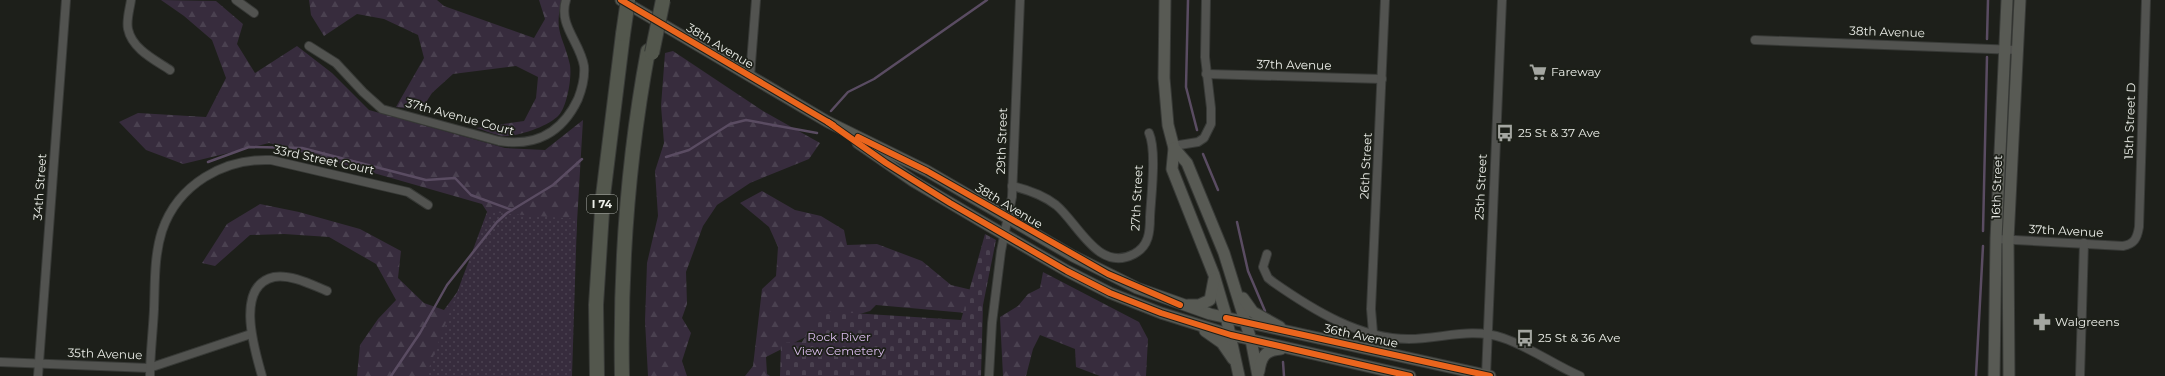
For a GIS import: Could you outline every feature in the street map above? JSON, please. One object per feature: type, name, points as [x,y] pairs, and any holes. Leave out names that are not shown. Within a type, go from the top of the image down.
[{"type":"highway","points":[[623,34],[624,0]]},
{"type":"highway","name":"I 74","points":[[597,376],[597,294],[602,196],[628,0]]},
{"type":"highway","name":"I 74","points":[[622,376],[622,281],[625,219],[640,94],[650,52],[654,0]]},
{"type":"highway","points":[[650,52],[663,0]]},
{"type":"main road","name":"38th Avenue","points":[[621,0],[828,122],[908,177],[1004,235],[1094,286],[1198,326],[1231,335]]},
{"type":"main road","points":[[1165,0],[1164,78],[1167,119],[1173,147],[1172,169],[1214,275],[1231,335],[1238,376]]},
{"type":"main road","name":"16th Street","points":[[1994,376],[1996,239],[2006,0]]},
{"type":"main road","name":"16th Street","points":[[2009,376],[2008,240],[2020,0]]},
{"type":"main road","name":"38th Avenue","points":[[828,122],[927,171],[1108,274],[1180,305],[1226,318]]},
{"type":"main road","points":[[1173,147],[1187,163],[1224,253],[1251,340],[1258,376]]},
{"type":"main road","points":[[1180,305],[1200,305],[1210,300],[1213,289],[1214,275]]},
{"type":"main road","points":[[1234,283],[1249,308],[1272,321],[1285,331]]},
{"type":"main road","name":"36th Avenue","points":[[1226,318],[1487,376]]},
{"type":"main road","points":[[1198,326],[1222,343],[1236,363]]},
{"type":"main road","points":[[1231,335],[1410,376]]},
{"type":"main road","points":[[1258,376],[1260,360],[1264,354],[1273,349],[1288,349]]},
{"type":"street","name":"34th Street","points":[[38,376],[66,0]]},
{"type":"street","points":[[131,0],[128,28],[133,40],[145,54],[170,70]]},
{"type":"street","points":[[236,0],[254,13]]},
{"type":"street","name":"37th Avenue Court","points":[[309,46],[336,63],[363,92],[382,109],[498,141],[516,144],[539,138],[556,129],[569,116],[581,91],[584,67],[577,46],[564,19],[566,0]]},
{"type":"street","points":[[750,76],[756,0]]},
{"type":"street","name":"29th Street","points":[[989,376],[992,323],[1004,235],[1009,219],[1012,186],[1020,0]]},
{"type":"street","points":[[1173,147],[1198,142],[1208,132],[1212,117],[1206,74],[1206,0]]},
{"type":"street","name":"26th Street","points":[[1373,333],[1371,309],[1385,0]]},
{"type":"street","name":"25th Street","points":[[1487,376],[1502,0]]},
{"type":"street","name":"15th Street D","points":[[2134,242],[2139,227],[2146,0]]},
{"type":"street","name":"38th Avenue","points":[[1755,40],[2017,50]]},
{"type":"street","name":"37th Avenue","points":[[1206,74],[1382,79]]},
{"type":"street","name":"27th Street","points":[[1012,186],[1041,195],[1057,206],[1084,238],[1098,251],[1112,257],[1129,256],[1141,249],[1149,236],[1153,152],[1149,133]]},
{"type":"street","name":"33rd Street Court","points":[[150,376],[157,254],[163,230],[180,199],[207,175],[230,164],[255,159],[271,160],[408,192],[428,206]]},
{"type":"street","name":"37th Avenue","points":[[1996,239],[2123,246],[2134,242]]},
{"type":"street","points":[[2080,376],[2084,243]]},
{"type":"street","name":"36th Avenue","points":[[1267,254],[1263,267],[1268,278],[1312,308],[1353,327],[1393,338],[1410,339],[1461,333],[1488,335],[1503,338],[1580,376]]},
{"type":"street","points":[[262,376],[251,334],[251,300],[260,284],[274,277],[292,278],[327,291]]},
{"type":"street","name":"35th Avenue","points":[[0,362],[137,368],[150,367],[251,334]]},
{"type":"green space","points":[[161,0],[216,1],[243,24],[237,44],[255,73],[297,46],[332,73],[369,110],[505,148],[545,150],[583,120],[568,376],[357,376],[360,345],[378,319],[396,300],[376,264],[329,237],[284,234],[250,235],[215,266],[202,263],[227,224],[260,204],[299,212],[360,229],[401,251],[398,278],[424,303],[444,310],[474,269],[499,230],[482,204],[269,143],[183,164],[146,150],[119,122],[138,113],[206,117],[226,78],[212,40],[184,16]]},
{"type":"green space","points":[[309,0],[437,0],[444,6],[534,38],[545,19],[539,0],[562,0],[559,27],[568,55],[570,77],[568,92],[562,111],[554,119],[534,130],[511,136],[501,136],[476,128],[524,121],[536,98],[538,77],[516,66],[453,74],[432,93],[421,110],[396,107],[424,58],[418,35],[384,19],[357,14],[324,36],[311,15]]},
{"type":"green space","points":[[673,51],[763,111],[820,143],[809,159],[750,183],[717,205],[703,226],[686,272],[687,304],[682,318],[691,333],[682,361],[687,376],[648,376],[645,321],[647,263],[658,216],[655,171],[664,143],[661,106],[665,53]]},
{"type":"green space","points":[[762,191],[795,210],[821,216],[844,230],[847,245],[877,244],[922,261],[951,285],[972,290],[966,313],[876,305],[870,311],[839,320],[766,357],[767,374],[770,376],[745,376],[753,366],[762,289],[776,276],[778,247],[769,227],[740,203]]},
{"type":"green space","points":[[487,212],[577,219],[572,376],[426,376]]},
{"type":"green space","name":"Rock River View Cemetery","points":[[985,234],[996,240],[983,305],[981,376],[780,376],[781,343],[802,342],[821,311],[961,320]]},
{"type":"green space","points":[[1043,272],[1139,322],[1148,339],[1146,376],[1100,376],[1076,367],[1075,349],[1040,335],[1033,349],[1026,376],[1003,376],[1000,317],[1018,306],[1028,294],[1040,288]]},
{"type":"waterway","points":[[831,111],[848,92],[874,79],[987,0]]},
{"type":"waterway","points":[[1188,0],[1186,87],[1197,130]]},
{"type":"waterway","points":[[1987,39],[1988,0]]},
{"type":"waterway","points":[[1983,231],[1987,57]]},
{"type":"waterway","points":[[666,157],[689,150],[730,124],[746,120],[817,133]]},
{"type":"waterway","points":[[208,162],[249,147],[302,148],[426,180],[455,178],[471,195],[512,210]]},
{"type":"waterway","points":[[1203,154],[1218,190]]},
{"type":"waterway","points":[[391,376],[420,333],[447,285],[497,222],[507,213],[553,185],[582,159]]},
{"type":"waterway","points":[[1237,222],[1248,271],[1265,311]]},
{"type":"waterway","points":[[1976,376],[1983,246]]},
{"type":"waterway","points":[[1283,362],[1284,376]]},
{"type":"cycle path","points":[[621,0],[833,125]]},
{"type":"cycle path","points":[[828,122],[886,163],[950,203],[1067,271],[1110,293],[1161,313],[1231,335],[1410,376]]},
{"type":"cycle path","points":[[858,137],[927,171],[1108,274],[1180,305]]},
{"type":"cycle path","points":[[1226,318],[1490,376]]},
{"type":"place","name":"Fareway","points":[[1538,72]]},
{"type":"place","name":"25 St & 37 Ave","points":[[1505,133]]},
{"type":"place","name":"Walgreens","points":[[2042,322]]},
{"type":"place","name":"25 St & 36 Ave","points":[[1525,338]]}]
